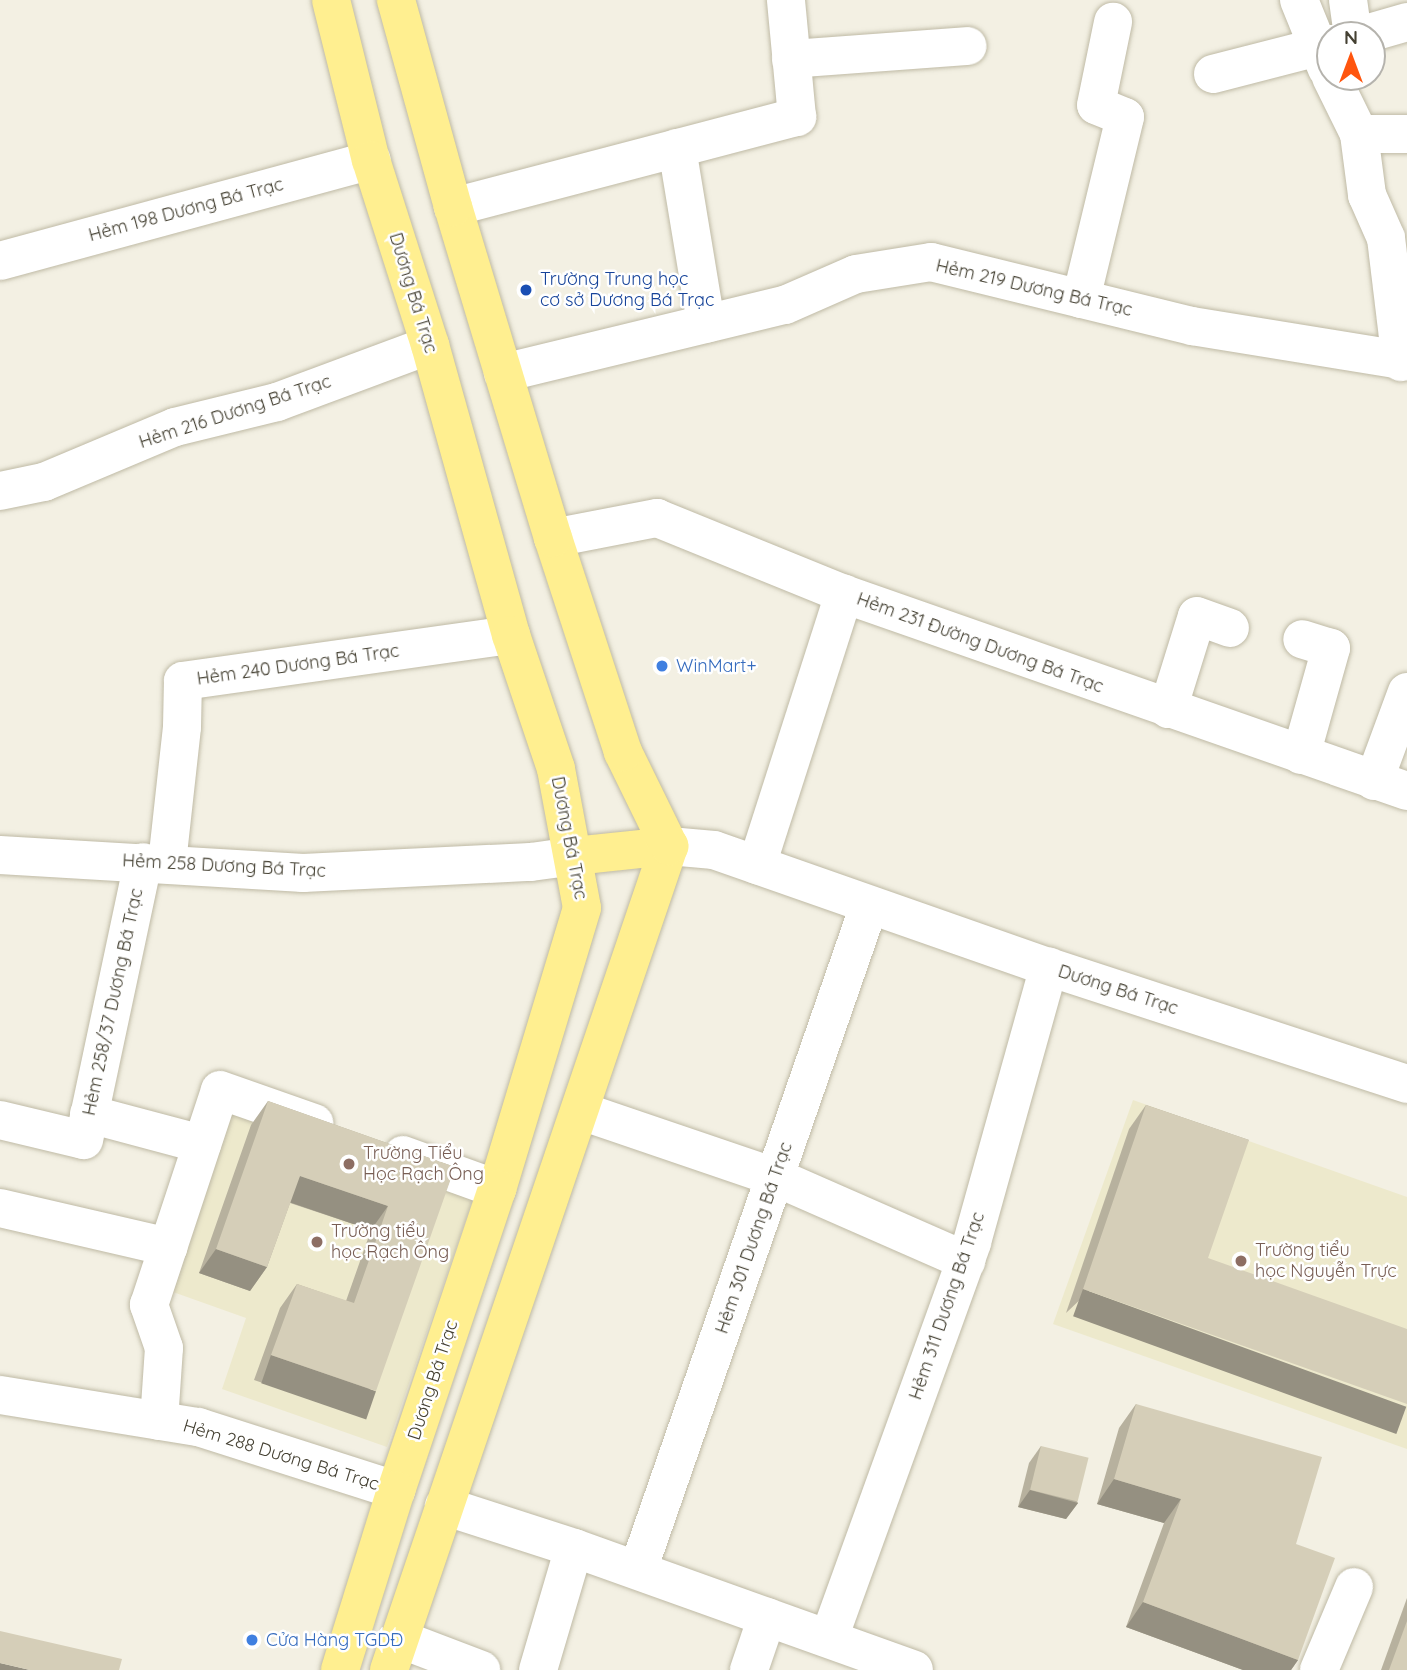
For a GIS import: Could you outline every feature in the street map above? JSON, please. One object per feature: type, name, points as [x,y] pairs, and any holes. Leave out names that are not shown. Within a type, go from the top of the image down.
[{"type":"main road","name":"Dương Bá Trạc","points":[[331,0],[371,160],[430,345],[511,635],[556,769],[582,908],[497,1189],[396,1490],[340,1670]]},
{"type":"main road","points":[[395,1655],[669,846],[623,752],[553,538],[453,207],[396,0]]},
{"type":"main road","points":[[574,856],[669,846]]},
{"type":"main road","points":[[396,1490],[444,1506]]},
{"type":"street","points":[[453,207],[797,117],[786,0]]},
{"type":"street","points":[[1299,0],[1316,29]]},
{"type":"street","points":[[1342,21],[1348,0]]},
{"type":"street","points":[[1081,299],[1125,117],[1096,105],[1113,22]]},
{"type":"street","points":[[1386,28],[1407,22]]},
{"type":"street","points":[[791,58],[968,46]]},
{"type":"street","points":[[1213,74],[1316,58]]},
{"type":"street","points":[[1344,91],[1359,134],[1367,195],[1386,238],[1404,362]]},
{"type":"street","points":[[1359,134],[1407,134]]},
{"type":"street","points":[[677,148],[706,324]]},
{"type":"street","name":"Hẻm 198 Dương Bá Trạc","points":[[0,261],[371,160]]},
{"type":"street","name":"Hẻm 219 Dương Bá Trạc","points":[[503,373],[785,304],[856,274],[931,262],[1192,326],[1404,362]]},
{"type":"street","name":"Hẻm 216 Dương Bá Trạc","points":[[0,491],[44,482],[175,427],[277,402],[430,345]]},
{"type":"street","name":"Hẻm 231 Đường Dương Bá Trạc","points":[[553,538],[657,518],[844,594],[1391,786]]},
{"type":"street","points":[[757,864],[844,594]]},
{"type":"street","points":[[1168,709],[1197,617],[1230,628]]},
{"type":"street","name":"Hẻm 240 Dương Bá Trạc","points":[[155,863],[182,727],[183,681],[511,635]]},
{"type":"street","points":[[1301,755],[1331,648],[1302,639]]},
{"type":"street","points":[[1391,786],[1407,692]]},
{"type":"street","name":"Dương Bá Trạc","points":[[669,846],[714,850],[1049,967],[1407,1084]]},
{"type":"street","name":"Hẻm 258 Dương Bá Trạc","points":[[0,855],[303,873],[531,862],[574,856]]},
{"type":"street","name":"Hẻm 258/37 Dương Bá Trạc","points":[[0,1120],[84,1140],[155,863]]},
{"type":"street","name":"Hẻm 301 Dương Bá Trạc","points":[[638,1570],[869,906]]},
{"type":"street","name":"Hẻm 311 Dương Bá Trạc","points":[[829,1638],[966,1261],[1049,967]]},
{"type":"street","points":[[159,1421],[164,1348],[149,1305],[220,1090],[497,1189]]},
{"type":"street","points":[[581,1111],[775,1177],[966,1261]]},
{"type":"street","points":[[89,1114],[202,1144]]},
{"type":"street","points":[[0,1208],[169,1247]]},
{"type":"street","name":"Hẻm 288 Dương Bá Trạc","points":[[0,1395],[198,1427],[396,1490]]},
{"type":"street","points":[[444,1506],[638,1570],[914,1670]]},
{"type":"street","points":[[538,1670],[574,1548]]},
{"type":"street","points":[[1319,1670],[1354,1587]]},
{"type":"street","points":[[749,1670],[768,1618]]},
{"type":"street","points":[[395,1655],[481,1670]]},
{"type":"shaded area","name":"Trường tiểu học Nguyễn Trực","points":[[1133,1100],[1407,1197],[1407,1449],[1053,1324]]},
{"type":"shaded area","name":"Trường tiểu học Rạch Ông","points":[[223,1105],[474,1196],[387,1447],[222,1389],[246,1318],[159,1287]]},
{"type":"building","points":[[268,1101],[455,1167],[376,1391],[271,1355],[297,1284],[354,1303],[388,1206],[300,1176],[267,1267],[216,1249]]},
{"type":"building","points":[[1146,1105],[1249,1140],[1208,1258],[1407,1329],[1407,1404],[1083,1289]]},
{"type":"building","points":[[1136,1404],[1322,1457],[1296,1544],[1335,1558],[1298,1660],[1143,1602],[1181,1499],[1114,1479]]},
{"type":"building","points":[[1041,1446],[1089,1458],[1078,1502],[1030,1490]]},
{"type":"building","points":[[1407,1621],[1407,1670],[1389,1670]]},
{"type":"building","points":[[0,1631],[122,1659],[119,1670],[30,1670],[0,1663]]},
{"type":"place","name":"Trường Trung học cơ sở Dương Bá Trạc","points":[[526,290]]},
{"type":"place","name":"WinMart+","points":[[662,666]]},
{"type":"place","name":"Trường Tiểu Học Rạch Ông","points":[[349,1164]]},
{"type":"place","name":"Trường tiểu học Rạch Ông","points":[[317,1242]]},
{"type":"place","name":"Trường tiểu học Nguyễn Trực","points":[[1241,1261]]},
{"type":"place","name":"Cửa Hàng TGDĐ","points":[[252,1640]]}]
